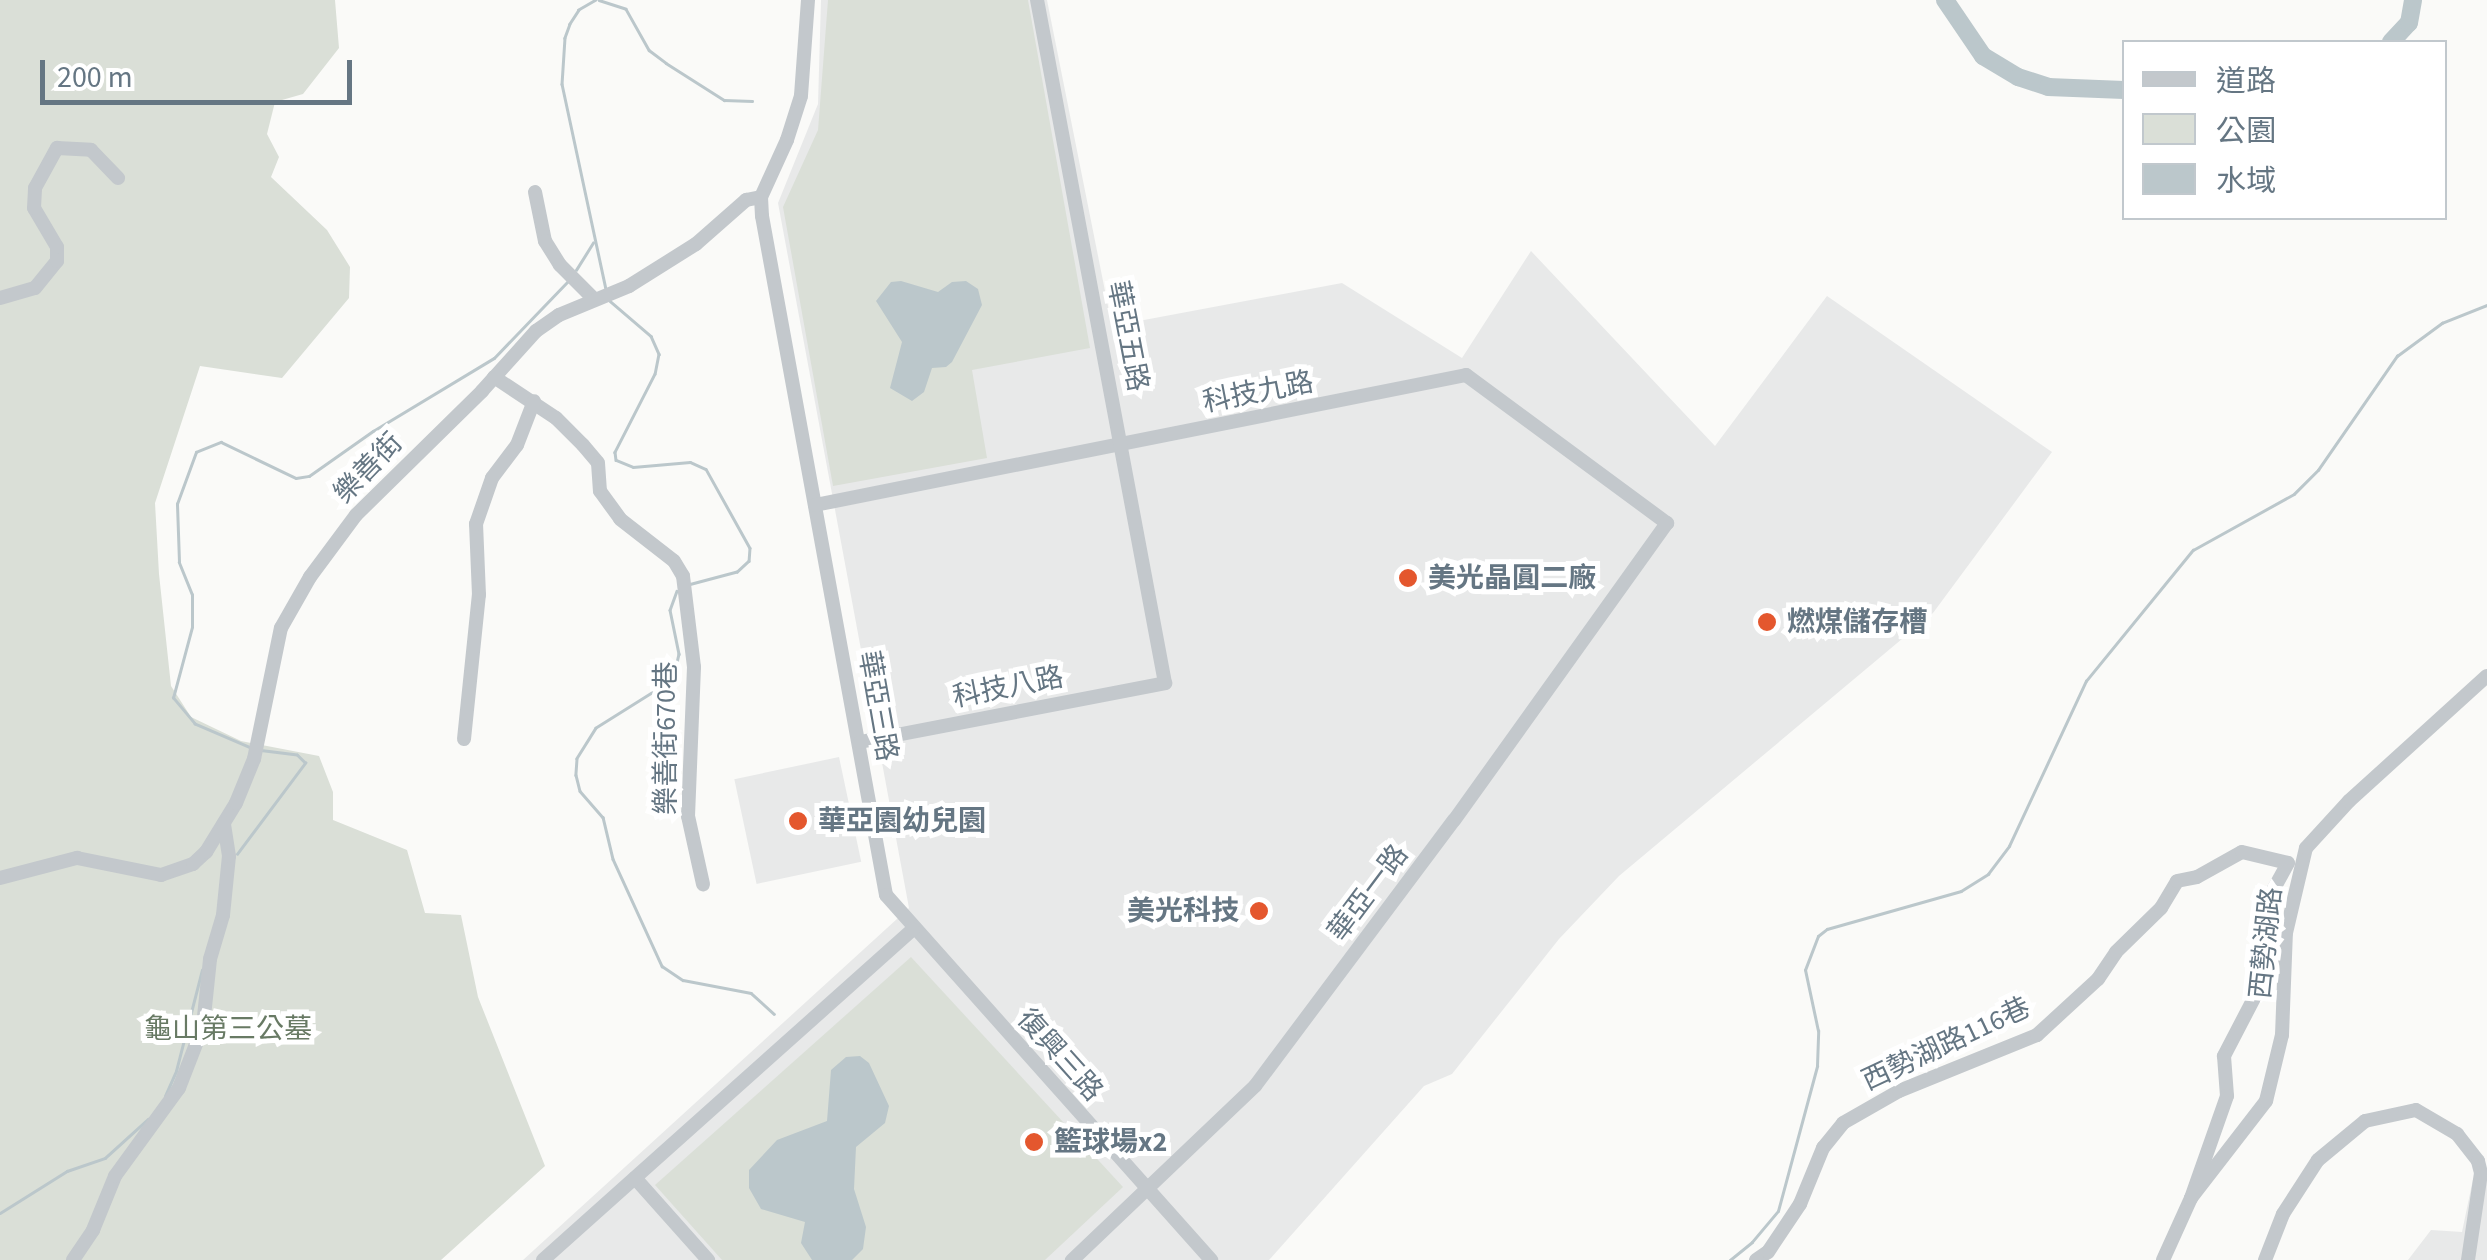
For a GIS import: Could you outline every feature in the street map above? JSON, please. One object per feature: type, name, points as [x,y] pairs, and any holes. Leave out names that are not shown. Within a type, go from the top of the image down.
[{"type":"street","points":[[761,196],[795,120],[806,52],[808,0]]},
{"type":"street","name":"華亞五路","points":[[1038,0],[1166,682]]},
{"type":"street","points":[[0,298],[34,288],[57,261],[57,247],[34,208],[35,188],[57,148],[90,150],[118,178]]},
{"type":"street","points":[[535,192],[545,241],[560,265],[597,298]]},
{"type":"street","name":"樂善街","points":[[224,822],[254,759],[281,628],[310,577],[356,514],[536,330],[696,244],[746,200],[761,196]]},
{"type":"street","name":"華亞三路","points":[[761,196],[886,894],[913,929]]},
{"type":"street","name":"科技九路","points":[[815,505],[1466,375],[1667,522]]},
{"type":"street","name":"樂善街670巷","points":[[494,377],[556,418],[598,463],[600,492],[620,519],[674,561],[683,576],[694,667],[688,816],[703,884]]},
{"type":"street","points":[[464,739],[479,595],[476,524],[492,478],[517,445],[534,401]]},
{"type":"street","name":"華亞一路","points":[[1072,1260],[1256,1086],[1454,820],[1667,522]]},
{"type":"street","name":"西勢湖路","points":[[2163,1260],[2191,1198],[2266,1102],[2282,1035],[2288,919],[2306,848],[2362,790],[2487,676]]},
{"type":"street","name":"科技八路","points":[[860,742],[1166,682]]},
{"type":"street","points":[[0,878],[78,858],[161,875],[179,872],[206,852],[224,822]]},
{"type":"street","points":[[73,1260],[92,1230],[115,1176],[180,1088],[203,1026],[210,960],[223,915],[229,856],[224,822]]},
{"type":"street","name":"西勢湖路116巷","points":[[1756,1260],[1768,1252],[1800,1204],[1823,1148],[1843,1123],[1900,1091],[2036,1035],[2098,979],[2116,952],[2162,908],[2177,882],[2197,877],[2242,852],[2288,863],[2266,902],[2261,936],[2264,979],[2224,1056],[2227,1096],[2191,1198]]},
{"type":"street","points":[[543,1260],[913,929]]},
{"type":"street","name":"復興三路","points":[[913,929],[1211,1260]]},
{"type":"street","points":[[2265,1260],[2300,1183],[2329,1149],[2365,1121],[2416,1110],[2457,1134],[2483,1165],[2468,1260]]},
{"type":"street","points":[[635,1178],[708,1260]]},
{"type":"shaded area","points":[[821,0],[1047,0],[1112,326],[1342,283],[1462,358],[1531,251],[1715,446],[1827,296],[2052,452],[1933,613],[1619,876],[1559,939],[1452,1074],[1424,1086],[1269,1260],[523,1260],[909,908],[778,203],[818,104]]},
{"type":"shaded area","name":"華亞園幼兒園","points":[[839,757],[861,862],[757,884],[734,779]]},
{"type":"shaded area","points":[[2487,1172],[2487,1260],[2408,1260],[2431,1230],[2462,1232],[2473,1179]]},
{"type":"green space","name":"龜山第三公墓","points":[[0,0],[335,0],[339,48],[303,94],[275,102],[267,134],[279,157],[271,177],[327,230],[350,267],[349,298],[282,378],[200,366],[155,503],[159,574],[171,686],[191,717],[241,741],[319,756],[333,792],[333,820],[407,850],[425,913],[461,915],[478,997],[545,1166],[441,1260],[0,1260]]},
{"type":"green space","points":[[828,0],[1028,0],[1090,348],[972,370],[987,458],[833,486],[783,207],[818,130]]},
{"type":"green space","points":[[911,957],[1123,1187],[1045,1260],[722,1260],[655,1185]]},
{"type":"water","points":[[901,281],[938,292],[952,282],[966,281],[978,289],[982,305],[952,362],[946,367],[932,368],[924,392],[912,401],[890,388],[902,342],[876,301],[891,282]]},
{"type":"water","points":[[860,1056],[869,1063],[889,1106],[885,1123],[856,1147],[854,1189],[866,1227],[863,1249],[852,1260],[812,1260],[801,1243],[805,1222],[761,1209],[749,1188],[749,1170],[777,1140],[827,1121],[831,1070],[846,1057]]},
{"type":"waterway","points":[[596,0],[579,10],[570,24],[565,38],[562,84],[606,289]]},
{"type":"waterway","points":[[599,0],[626,9],[649,50],[666,63],[724,100],[752,101]]},
{"type":"waterway","points":[[1945,0],[1983,56],[2018,77],[2048,87],[2122,90]]},
{"type":"waterway","points":[[2393,40],[2409,23],[2413,0]]},
{"type":"waterway","points":[[576,270],[593,243]]},
{"type":"waterway","points":[[251,748],[195,724],[173,698],[192,627],[192,595],[179,562],[177,504],[196,452],[221,442],[296,478],[309,476],[373,431],[494,358],[568,281]]},
{"type":"waterway","points":[[610,301],[651,336],[659,354],[655,374],[615,452],[616,460],[633,467],[690,462],[706,469],[750,548],[749,561],[737,572],[688,585]]},
{"type":"waterway","points":[[1730,1260],[1752,1242],[1778,1211],[1817,1066],[1818,1031],[1805,970],[1818,936],[1827,929],[1961,891],[1988,874],[2009,846],[2086,681],[2193,550],[2294,494],[2318,470],[2397,356],[2442,323],[2487,305]]},
{"type":"waterway","points":[[677,591],[670,610],[679,654],[675,671],[663,686],[596,728],[577,759],[576,775],[580,791],[603,817],[613,859],[662,966],[683,980],[751,993],[774,1014]]},
{"type":"waterway","points":[[237,854],[305,763],[297,755],[263,751]]},
{"type":"waterway","points":[[165,1096],[176,1071],[202,970]]},
{"type":"waterway","points":[[0,1213],[67,1171],[105,1158],[148,1119]]},
{"type":"place","name":"美光晶圓二廠","points":[[1408,578]]},
{"type":"place","name":"燃煤儲存槽","points":[[1767,622]]},
{"type":"place","name":"華亞園幼兒園","points":[[798,821]]},
{"type":"place","name":"美光科技","points":[[1259,911]]},
{"type":"place","name":"籃球場x2","points":[[1034,1142]]}]
